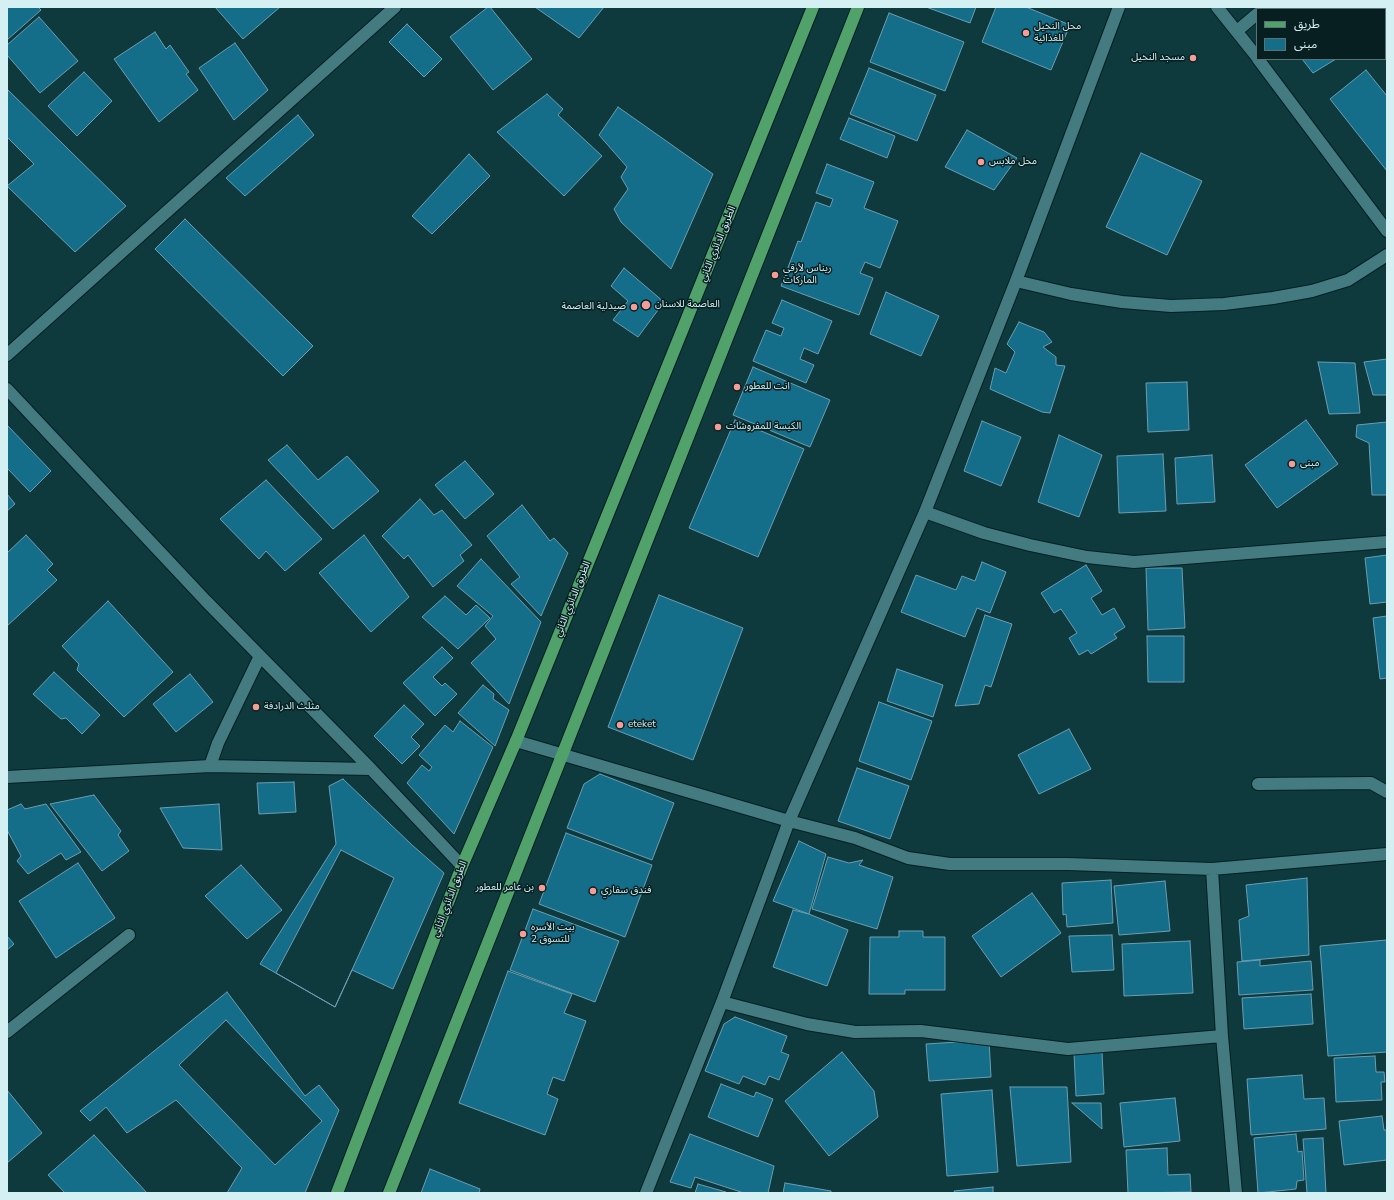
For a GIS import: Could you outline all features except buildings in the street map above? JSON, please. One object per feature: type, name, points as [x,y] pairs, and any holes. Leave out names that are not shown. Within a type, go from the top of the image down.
[{"type":"main road","name":"الطريق الدائري الثاني","points":[[337,1193],[462,866],[516,741],[813,7]]},
{"type":"main road","points":[[389,1193],[858,7]]},
{"type":"street","points":[[7,355],[395,7]]},
{"type":"street","points":[[646,1193],[722,1002],[789,822],[925,512],[1016,281],[1119,7]]},
{"type":"street","points":[[1217,7],[1256,55]]},
{"type":"street","points":[[1237,31],[1256,15]]},
{"type":"street","points":[[1259,60],[1387,231]]},
{"type":"street","points":[[1016,281],[1072,294],[1122,302],[1171,306],[1224,304],[1273,298],[1312,291],[1348,280],[1387,255]]},
{"type":"street","points":[[7,389],[206,601],[371,769],[462,866]]},
{"type":"street","points":[[925,512],[984,533],[1030,545],[1087,557],[1134,562],[1387,542]]},
{"type":"street","points":[[210,766],[218,743],[260,656]]},
{"type":"street","points":[[516,741],[789,822],[855,838],[908,858],[950,864],[1068,864],[1212,869],[1387,854]]},
{"type":"street","points":[[7,777],[210,766],[371,769]]},
{"type":"street","points":[[1258,784],[1371,783],[1387,792]]},
{"type":"street","points":[[1212,869],[1222,1036],[1236,1193]]},
{"type":"street","points":[[7,1032],[129,935]]},
{"type":"street","points":[[722,1002],[807,1024],[854,1032],[921,1031],[1068,1049],[1222,1036]]},
{"type":"place","name":"محل النخيل للغذائية","points":[[1026,33]]},
{"type":"place","name":"مسجد النخيل","points":[[1193,58]]},
{"type":"place","name":"محل ملابس","points":[[981,162]]},
{"type":"place","name":"ريناس لأرقي الماركات","points":[[775,275]]},
{"type":"place","name":"العاصمة للاسنان","points":[[646,305]]},
{"type":"place","name":"صيدلية العاصمة","points":[[634,307]]},
{"type":"place","name":"انت للعطور","points":[[737,387]]},
{"type":"place","name":"الكيسة للمفروشات","points":[[718,427]]},
{"type":"place","name":"مبنى","points":[[1292,464]]},
{"type":"place","name":"مثلث الدرادفة","points":[[256,707]]},
{"type":"place","name":"eteket","points":[[620,725]]},
{"type":"place","name":"بن عامر للعطور","points":[[542,888]]},
{"type":"place","name":"فندق سفاري","points":[[593,891]]},
{"type":"place","name":"بيت الأسره للتسوق 2","points":[[523,934]]}]
